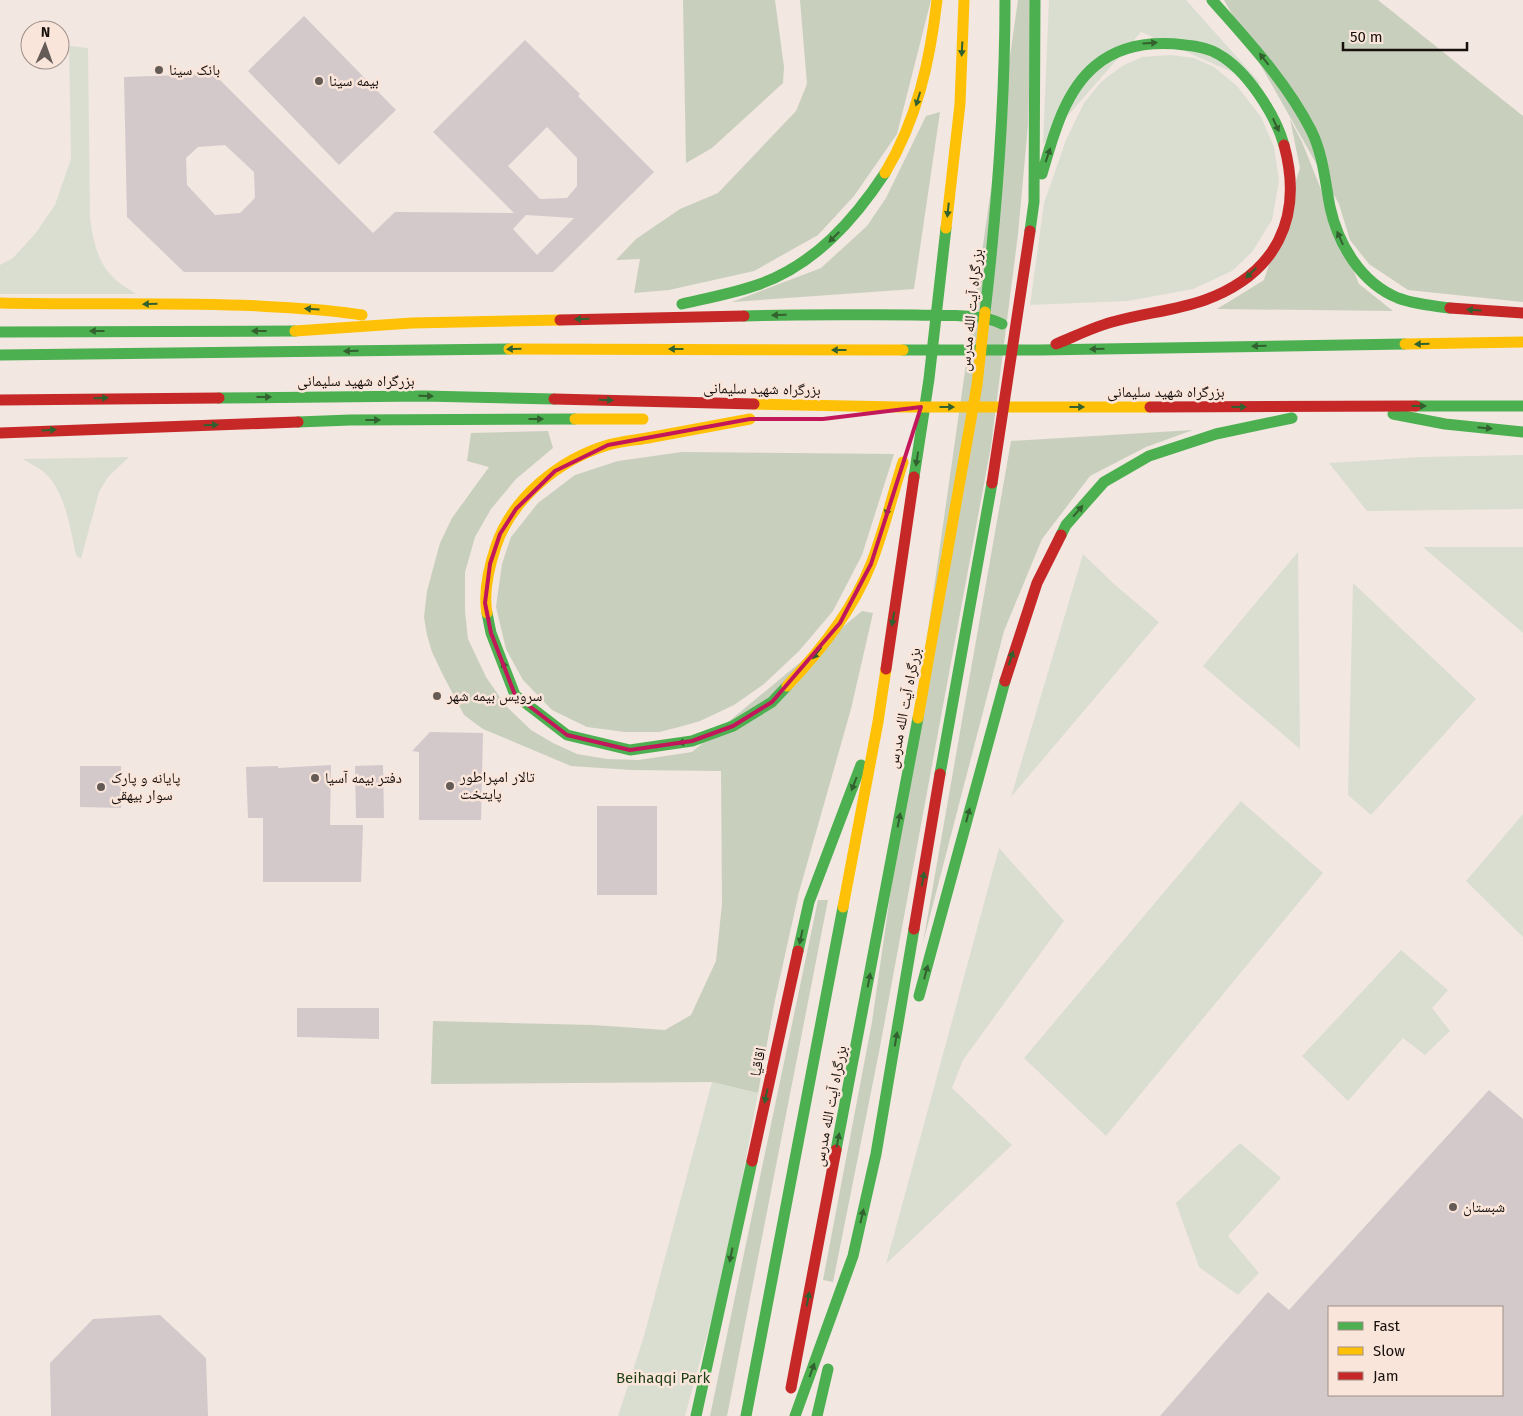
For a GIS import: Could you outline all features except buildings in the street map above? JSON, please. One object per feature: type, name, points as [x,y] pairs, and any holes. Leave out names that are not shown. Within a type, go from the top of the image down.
[{"type":"main road","points":[[606,318],[736,293],[774,279],[803,262],[828,243],[847,224],[892,162],[909,125],[926,72],[937,0]]},
{"type":"main road","name":"بزرگراه آیت الله مدرس","points":[[746,1416],[878,722],[929,379],[960,104],[964,0]]},
{"type":"main road","name":"بزرگراه آیت الله مدرس","points":[[786,1416],[928,660],[977,386],[996,215],[1005,42],[1005,0]]},
{"type":"main road","points":[[1034,202],[1035,0]]},
{"type":"main road","points":[[1212,0],[1260,54],[1291,94],[1312,132],[1320,155],[1333,220],[1341,242],[1356,264],[1374,284],[1396,298],[1443,309],[1523,313]]},
{"type":"main road","points":[[0,331],[297,331],[412,323],[898,314],[958,316],[995,320],[1025,336],[1040,350],[1122,319],[1186,306],[1224,292],[1247,278],[1277,246],[1290,204],[1288,161],[1282,139],[1269,110],[1240,73],[1222,55],[1196,46],[1170,42],[1144,43],[1123,49],[1100,62],[1084,78],[1069,102],[1047,156],[1034,202],[987,517],[945,748],[876,1154]]},
{"type":"main road","points":[[0,303],[79,305],[196,304],[335,310],[412,323]]},
{"type":"main road","name":"بزرگراه شهید سلیمانی","points":[[0,356],[553,349],[1040,350],[1523,342]]},
{"type":"main road","points":[[690,419],[754,419],[608,445],[581,456],[555,471],[533,490],[516,510],[500,534],[490,564],[485,602],[491,633],[515,695],[567,735],[630,750],[692,741],[733,726],[772,702],[808,664],[840,623],[858,592],[871,564],[929,379]]},
{"type":"main road","name":"بزرگراه شهید سلیمانی","points":[[0,400],[424,396],[898,407],[1523,406]]},
{"type":"main road","points":[[915,1012],[1010,660],[1037,583],[1066,525],[1104,482],[1150,456],[1216,434],[1350,406],[1445,424],[1523,432]]},
{"type":"main road","points":[[832,417],[898,407]]},
{"type":"main road","points":[[0,433],[350,420],[650,419]]},
{"type":"main road","name":"اقاقیا","points":[[696,1416],[809,902],[878,722]]},
{"type":"main road","points":[[817,1416],[876,1154],[907,1040]]},
{"type":"main road","points":[[795,1416],[853,1256]]},
{"type":"highlighted area","points":[[921,407],[871,564],[840,623],[772,702],[733,726],[692,741],[630,750],[567,735],[515,695],[491,633],[485,603],[490,564],[500,534],[516,509],[555,471],[608,445],[750,419],[823,419]]},
{"type":"green space","points":[[683,0],[775,0],[784,67],[783,83],[712,148],[686,163]]},
{"type":"green space","points":[[800,0],[931,0],[897,134],[854,196],[818,235],[754,271],[669,290],[634,293],[640,259],[616,260],[636,239],[680,209],[718,193],[796,111],[807,84]]},
{"type":"green space","points":[[1018,0],[1032,0],[1028,125],[1018,234],[991,446],[879,1052],[833,1282],[823,1280],[872,1022]]},
{"type":"green space","points":[[1049,0],[1186,0],[1262,85],[1141,32],[1043,144]]},
{"type":"green space","points":[[1224,0],[1378,0],[1523,116],[1523,302],[1408,290],[1369,264],[1350,240],[1339,204]]},
{"type":"green space","points":[[70,46],[88,48],[90,218],[94,242],[99,257],[108,271],[118,282],[136,294],[0,294],[0,265],[13,258],[35,234],[55,205],[71,159]]},
{"type":"green space","points":[[1171,55],[1194,58],[1214,67],[1237,86],[1261,117],[1274,147],[1279,181],[1272,220],[1252,252],[1232,271],[1193,289],[1128,301],[1030,305],[1044,203],[1066,140],[1084,103],[1101,82],[1122,66],[1142,57]]},
{"type":"green space","points":[[940,112],[914,289],[732,302],[821,268],[867,226],[886,198],[926,116]]},
{"type":"green space","points":[[1290,119],[1302,142],[1359,284],[1393,311],[1217,309],[1264,280],[1300,168]]},
{"type":"green space","points":[[1193,430],[1146,447],[1090,476],[1042,539],[1004,631],[923,943],[1011,441]]},
{"type":"green space","points":[[548,431],[553,448],[516,479],[491,509],[475,537],[465,572],[465,611],[468,639],[486,677],[506,706],[531,730],[553,743],[577,754],[607,759],[639,760],[692,752],[862,611],[873,613],[851,709],[799,892],[775,1000],[758,1093],[712,1082],[431,1084],[433,1021],[593,1025],[665,1030],[691,1015],[716,961],[722,904],[721,771],[632,770],[571,766],[483,729],[464,715],[432,652],[424,617],[427,591],[440,543],[452,518],[489,467],[467,461],[471,433]]},
{"type":"green space","points":[[682,452],[894,454],[862,555],[833,611],[799,651],[764,684],[734,705],[700,721],[659,732],[625,732],[587,727],[552,710],[523,680],[506,649],[496,607],[502,564],[511,537],[538,503],[575,475],[618,461]]},
{"type":"green space","points":[[1523,455],[1523,509],[1367,511],[1329,463],[1422,457]]},
{"type":"green space","points":[[129,457],[108,477],[99,492],[81,559],[76,555],[63,501],[53,482],[41,470],[23,459]]},
{"type":"green space","points":[[1423,547],[1523,547],[1523,633]]},
{"type":"green space","points":[[1298,552],[1300,749],[1203,666]]},
{"type":"green space","points":[[1083,554],[1114,584],[1159,622],[1011,797]]},
{"type":"green space","points":[[1353,583],[1476,699],[1371,815],[1348,795]]},
{"type":"green space","points":[[1241,801],[1323,873],[1106,1136],[1024,1058]]},
{"type":"green space","points":[[1523,814],[1523,937],[1466,881]]},
{"type":"green space","points":[[999,848],[1064,921],[963,1060],[952,1088],[1012,1145],[886,1264]]},
{"type":"green space","points":[[818,900],[828,900],[727,1416],[710,1416]]},
{"type":"green space","points":[[1401,950],[1448,990],[1432,1008],[1450,1031],[1425,1055],[1403,1038],[1348,1101],[1302,1056]]},
{"type":"green space","name":"Beihaqqi Park","points":[[712,1082],[758,1093],[726,1266],[685,1416],[618,1416],[644,1336]]},
{"type":"green space","points":[[1240,1143],[1281,1178],[1228,1236],[1259,1273],[1238,1295],[1199,1267],[1176,1203]]},
{"type":"traffic: fast","points":[[985,312],[1000,156],[1005,0]]},
{"type":"traffic: fast","points":[[1030,231],[1034,202],[1035,0]]},
{"type":"traffic: fast","points":[[1212,0],[1253,46],[1278,78],[1311,130],[1321,158],[1334,221],[1345,248],[1353,261],[1373,283],[1398,298],[1450,308]]},
{"type":"traffic: fast","points":[[1042,174],[1061,116],[1075,89],[1084,77],[1095,66],[1116,53],[1149,44],[1198,47],[1214,52],[1229,61],[1249,82],[1267,107],[1284,145]]},
{"type":"traffic: fast","points":[[682,304],[760,284],[798,265],[832,239],[860,207],[885,173]]},
{"type":"traffic: fast","points":[[914,477],[929,379],[946,228]]},
{"type":"traffic: fast","points":[[744,316],[960,316],[984,318],[1002,324]]},
{"type":"traffic: fast","points":[[0,332],[295,331]]},
{"type":"traffic: fast","points":[[903,350],[1040,350],[1405,344]]},
{"type":"traffic: fast","points":[[0,355],[509,349]]},
{"type":"traffic: fast","points":[[219,398],[424,396],[554,399]]},
{"type":"traffic: fast","points":[[1416,406],[1523,406]]},
{"type":"traffic: fast","points":[[1393,414],[1445,424],[1523,432]]},
{"type":"traffic: fast","points":[[1061,535],[1066,525],[1104,482],[1149,456],[1216,434],[1292,418]]},
{"type":"traffic: fast","points":[[298,422],[575,419]]},
{"type":"traffic: fast","points":[[940,774],[992,483]]},
{"type":"traffic: fast","points":[[487,613],[491,633],[515,695],[567,735],[630,750],[692,741],[733,726],[772,702],[787,686]]},
{"type":"traffic: fast","points":[[919,996],[1005,681]]},
{"type":"traffic: fast","points":[[836,1150],[918,718]]},
{"type":"traffic: fast","points":[[798,951],[809,902],[861,765]]},
{"type":"traffic: fast","points":[[746,1416],[843,907]]},
{"type":"traffic: fast","points":[[795,1416],[853,1256],[876,1154],[914,929]]},
{"type":"traffic: fast","points":[[696,1416],[752,1161]]},
{"type":"traffic: fast","points":[[817,1416],[828,1369]]},
{"type":"traffic: slow","points":[[885,173],[906,132],[914,111],[926,68],[937,0]]},
{"type":"traffic: slow","points":[[946,228],[960,104],[964,0]]},
{"type":"traffic: slow","points":[[0,303],[259,306],[336,311],[362,315]]},
{"type":"traffic: slow","points":[[918,718],[977,385],[985,312]]},
{"type":"traffic: slow","points":[[295,331],[412,323],[560,320]]},
{"type":"traffic: slow","points":[[1405,344],[1523,342]]},
{"type":"traffic: slow","points":[[509,349],[903,350]]},
{"type":"traffic: slow","points":[[754,404],[898,407],[1150,407]]},
{"type":"traffic: slow","points":[[575,419],[643,419]]},
{"type":"traffic: slow","points":[[487,613],[486,588],[489,571],[503,528],[526,497],[556,470],[590,451],[619,442],[750,419]]},
{"type":"traffic: slow","points":[[787,686],[824,644],[864,581],[880,539],[903,462]]},
{"type":"traffic: slow","points":[[843,907],[878,722],[886,669]]},
{"type":"traffic: jam","points":[[1056,344],[1108,323],[1205,300],[1230,289],[1250,275],[1266,259],[1279,240],[1287,219],[1290,196],[1289,172],[1284,145]]},
{"type":"traffic: jam","points":[[992,483],[1030,231]]},
{"type":"traffic: jam","points":[[1450,308],[1523,313]]},
{"type":"traffic: jam","points":[[560,320],[744,316]]},
{"type":"traffic: jam","points":[[0,400],[219,398]]},
{"type":"traffic: jam","points":[[554,399],[754,404]]},
{"type":"traffic: jam","points":[[1150,407],[1416,406]]},
{"type":"traffic: jam","points":[[0,433],[298,422]]},
{"type":"traffic: jam","points":[[886,669],[914,477]]},
{"type":"traffic: jam","points":[[1005,681],[1037,583],[1061,535]]},
{"type":"traffic: jam","points":[[914,929],[940,774]]},
{"type":"traffic: jam","points":[[752,1161],[798,951]]},
{"type":"traffic: jam","points":[[791,1388],[836,1150]]},
{"type":"place","name":"بانک سینا","points":[[159,70]]},
{"type":"place","name":"بیمه سینا","points":[[319,81]]},
{"type":"place","name":"سرویس بیمه شهر","points":[[437,696]]},
{"type":"place","name":"دفتر بیمه آسیا","points":[[315,778]]},
{"type":"place","name":"تالار امپراطور پایتخت","points":[[450,786]]},
{"type":"place","name":"پایانه و پارک سوار بیهقی","points":[[101,787]]},
{"type":"place","name":"شبستان","points":[[1453,1207]]}]
